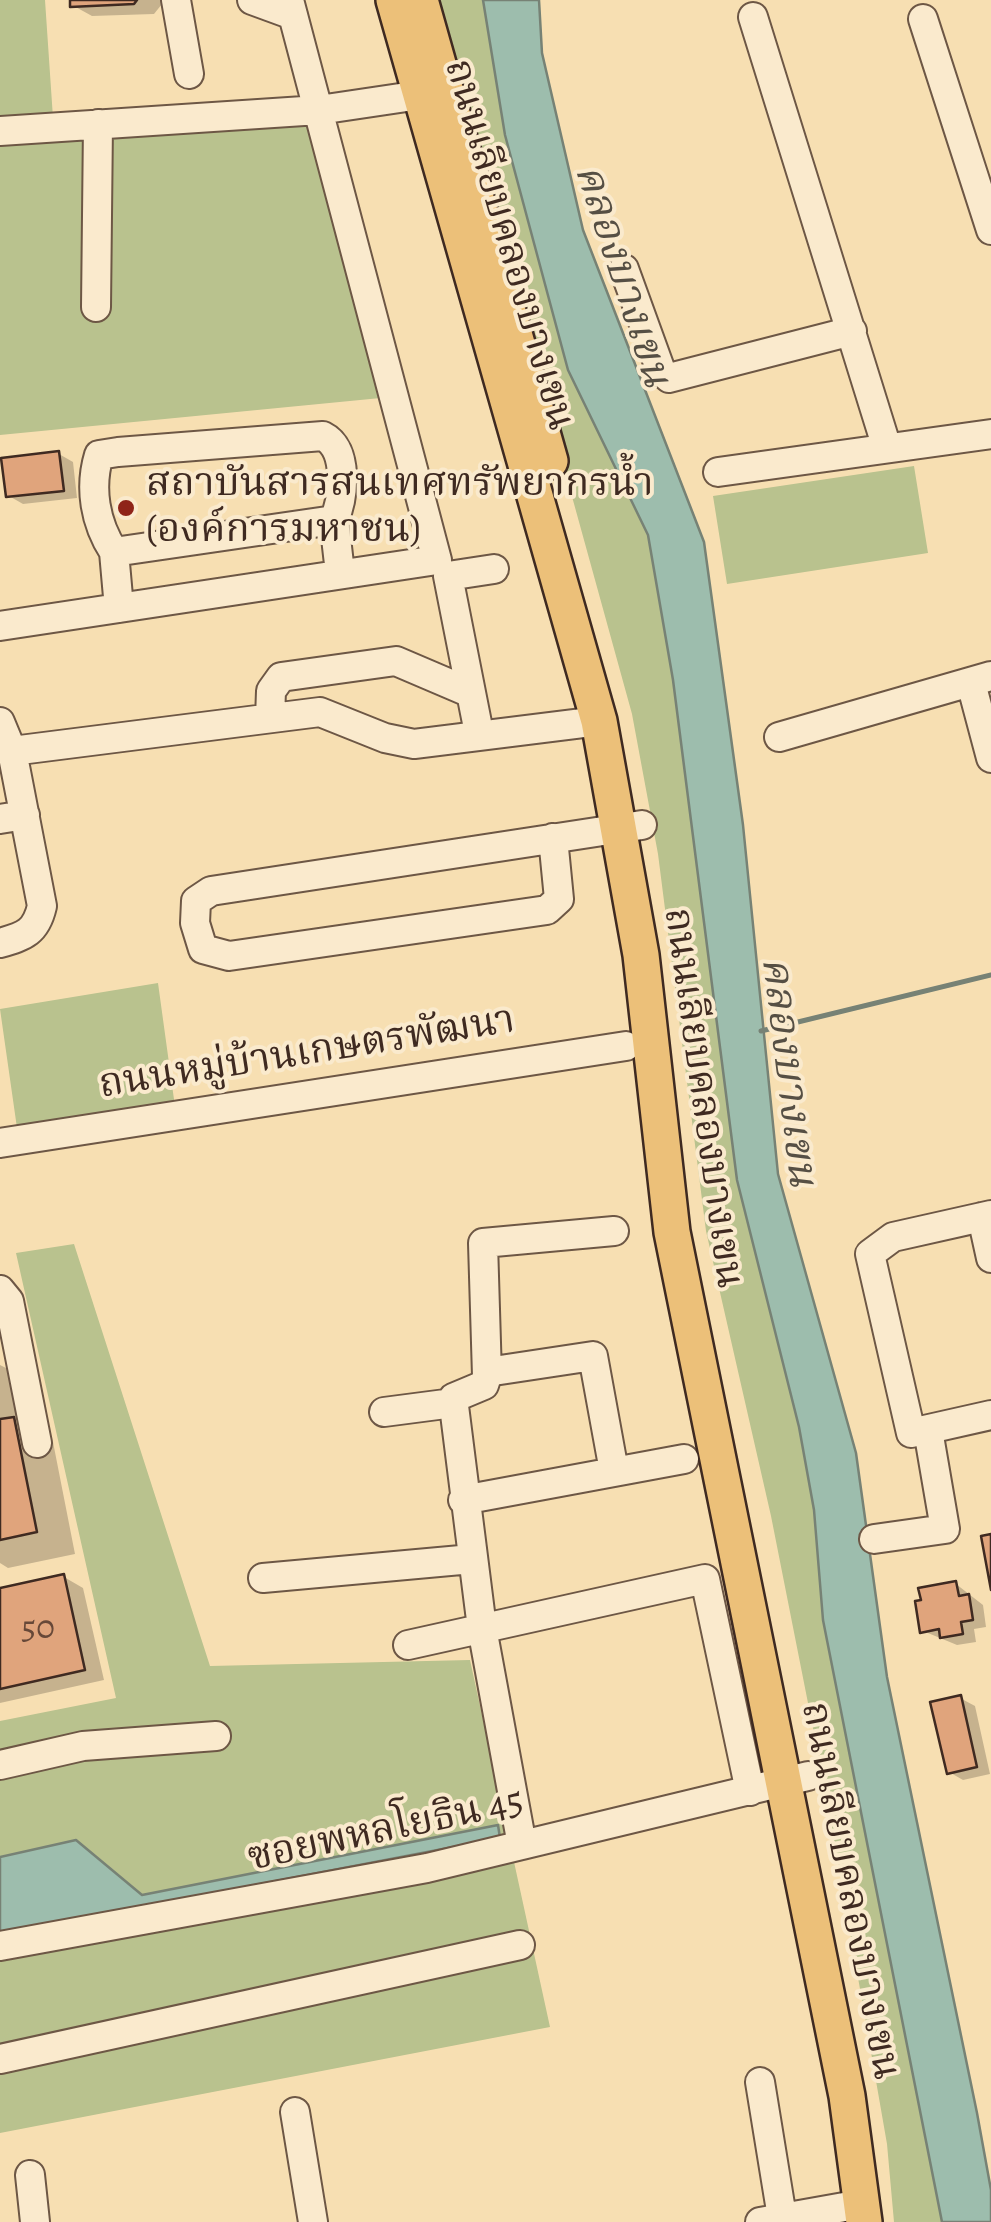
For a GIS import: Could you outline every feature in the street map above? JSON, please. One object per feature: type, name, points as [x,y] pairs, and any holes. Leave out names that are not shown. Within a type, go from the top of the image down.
[{"type":"main road","name":"ถนนเลียบคลองบางเขน","points":[[394,0],[433,91],[621,716],[640,955],[672,1232],[796,1779],[847,2096],[871,2216]]},
{"type":"main road","name":"ถนนเลียบคลองบางเขน","points":[[420,0],[433,91],[630,828]]},
{"type":"street","points":[[176,0],[189,74]]},
{"type":"street","points":[[0,626],[437,560],[291,8],[252,0]]},
{"type":"street","points":[[753,17],[887,448]]},
{"type":"street","points":[[923,19],[991,230]]},
{"type":"street","points":[[0,131],[319,110],[433,91]]},
{"type":"street","points":[[96,307],[98,124]]},
{"type":"street","points":[[624,268],[661,372],[669,378],[852,331]]},
{"type":"street","points":[[718,472],[991,434]]},
{"type":"street","points":[[119,608],[114,552],[97,518],[94,473],[100,456],[118,452],[323,436],[334,441],[340,456],[341,505],[334,520],[340,574]]},
{"type":"street","points":[[114,552],[334,520]]},
{"type":"street","points":[[479,734],[448,576],[494,569]]},
{"type":"street","points":[[270,718],[272,691],[281,677],[372,662],[396,662],[471,693]]},
{"type":"street","points":[[779,736],[981,680],[991,758]]},
{"type":"street","points":[[12,751],[320,712],[385,738],[414,744],[600,721]]},
{"type":"street","points":[[0,722],[12,751],[13,817],[42,906],[38,924],[26,936],[0,943]]},
{"type":"street","points":[[553,838],[560,888],[559,899],[547,910],[229,956],[203,949],[195,923],[196,901],[211,891],[553,838],[630,828]]},
{"type":"street","name":"ถนนหมู่บ้านเกษตรพัฒนา","points":[[0,1142],[626,1046]]},
{"type":"street","points":[[991,1258],[987,1216],[893,1237],[870,1254],[911,1433],[991,1416]]},
{"type":"street","points":[[522,1845],[462,1500],[453,1403],[455,1394],[484,1385],[487,1372],[483,1242],[614,1231]]},
{"type":"street","points":[[0,1290],[9,1301],[37,1443]]},
{"type":"street","points":[[487,1372],[593,1356],[614,1471]]},
{"type":"street","points":[[384,1412],[453,1403]]},
{"type":"street","points":[[874,1539],[944,1529],[928,1430]]},
{"type":"street","points":[[462,1500],[684,1459]]},
{"type":"street","points":[[264,1578],[472,1559]]},
{"type":"street","points":[[408,1645],[704,1579],[750,1791]]},
{"type":"street","points":[[0,1765],[83,1746],[216,1736]]},
{"type":"street","name":"ซอยพหลโยธิน 45","points":[[0,1946],[426,1868],[796,1779]]},
{"type":"street","points":[[0,2060],[520,1945]]},
{"type":"street","points":[[760,2082],[771,2220],[871,2216]]},
{"type":"street","points":[[294,2112],[313,2222]]},
{"type":"street","points":[[30,2175],[35,2222]]},
{"type":"green space","points":[[0,0],[45,0],[53,118],[0,121]]},
{"type":"green space","points":[[435,0],[483,0],[505,135],[568,370],[648,535],[673,680],[737,1180],[799,1427],[814,1510],[823,1620],[942,2222],[894,2222],[887,2144],[826,1794],[771,1516],[706,1231],[658,854],[632,714]]},
{"type":"green space","points":[[320,115],[391,397],[0,435],[0,137]]},
{"type":"green space","points":[[914,466],[928,553],[727,584],[713,496]]},
{"type":"green space","points":[[158,983],[176,1114],[18,1135],[0,1009]]},
{"type":"green space","points":[[74,1244],[210,1666],[470,1660],[550,2027],[0,2133],[0,1721],[116,1698],[16,1253]]},
{"type":"shaded area","points":[[483,0],[539,0],[542,53],[583,230],[704,542],[743,825],[778,1174],[856,1453],[887,1677],[977,2113],[991,2190],[991,2222],[942,2222],[823,1620],[814,1510],[799,1427],[737,1180],[673,680],[648,535],[568,370],[505,135]]},
{"type":"shaded area","points":[[498,1825],[500,1838],[0,1934],[0,1857],[76,1840],[142,1895]]},
{"type":"building","points":[[70,0],[137,0],[134,4],[70,7]]},
{"type":"building","points":[[59,451],[64,491],[6,497],[1,458]]},
{"type":"building","points":[[14,1417],[37,1532],[0,1540],[0,1419]]},
{"type":"building","points":[[991,1534],[991,1590],[981,1536]]},
{"type":"building","points":[[64,1574],[85,1670],[0,1689],[0,1588]]},
{"type":"building","points":[[956,1581],[959,1596],[969,1594],[973,1620],[961,1622],[963,1634],[940,1638],[939,1629],[920,1633],[915,1601],[921,1600],[918,1588]]},
{"type":"building","points":[[961,1695],[977,1767],[947,1774],[930,1702]]},
{"type":"waterway","name":"คลองบางเขน","points":[[761,1031],[991,975]]},
{"type":"place","name":"สถาบันสารสนเทศทรัพยากรน้ำ (องค์การมหาชน)","points":[[126,508]]}]
